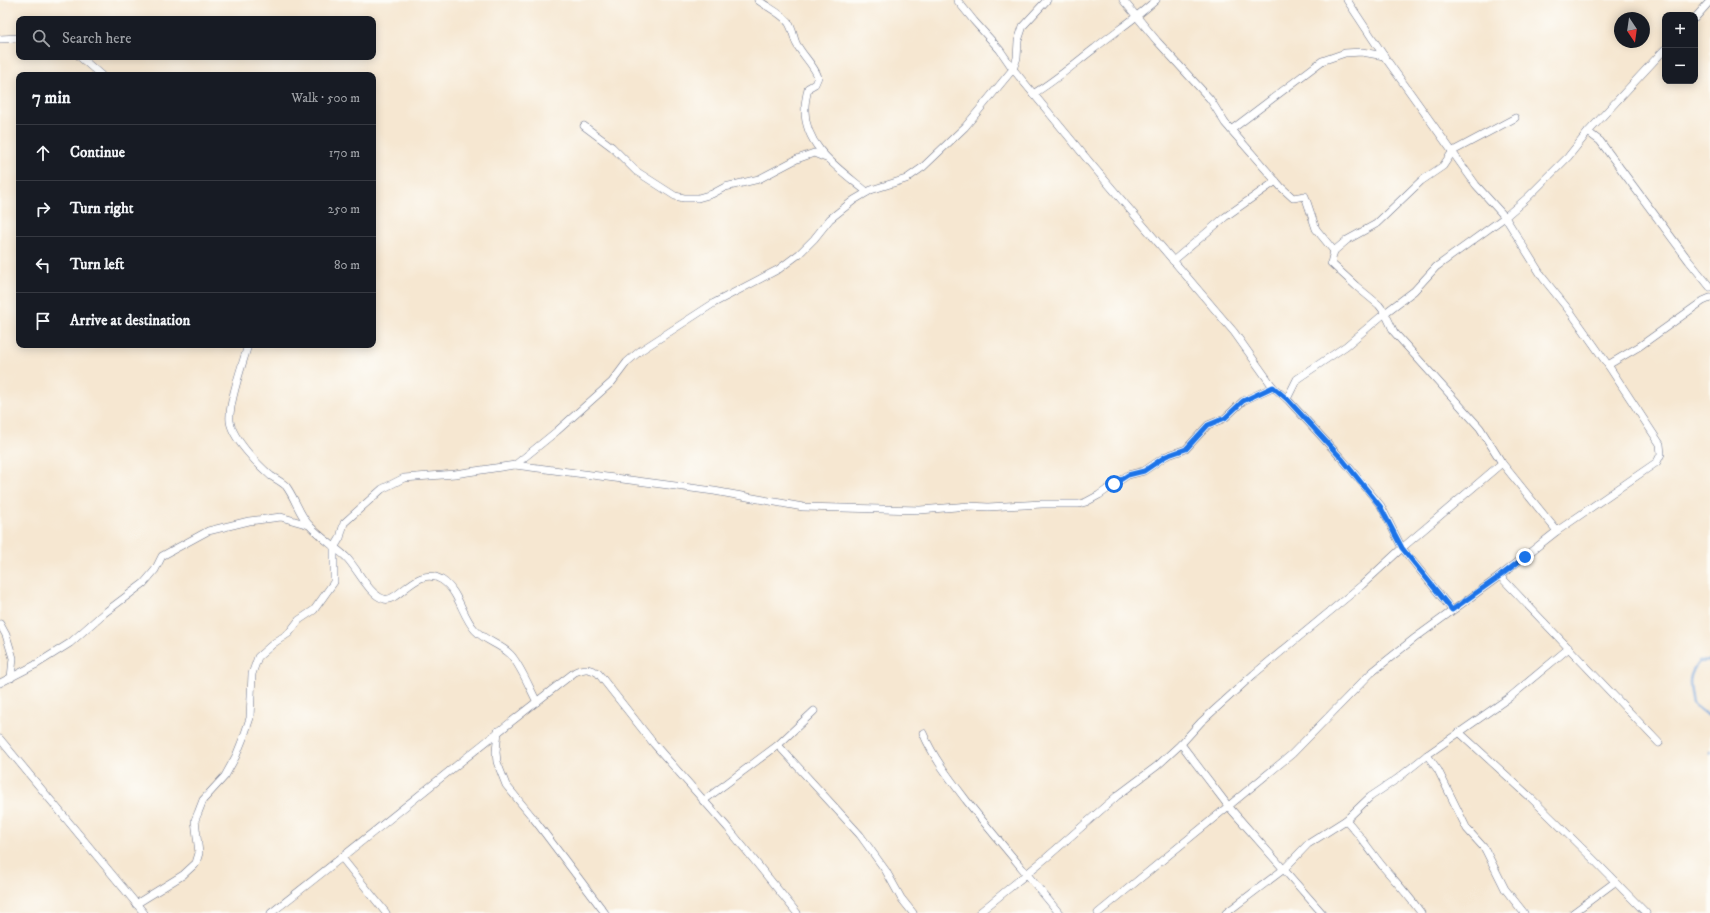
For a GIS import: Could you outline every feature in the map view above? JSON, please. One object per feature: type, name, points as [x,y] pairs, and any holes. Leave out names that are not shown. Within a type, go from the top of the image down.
[{"type":"street","points":[[758,0],[788,21],[796,42],[808,63],[816,70],[818,77],[815,84],[808,88],[805,107],[806,120],[813,139],[826,158],[868,192]]},
{"type":"street","points":[[957,0],[1000,50],[1033,94],[1234,332],[1273,387],[1287,399],[1343,460],[1380,506],[1402,548],[1452,610]]},
{"type":"street","points":[[515,464],[557,431],[612,382],[626,362],[640,351],[714,303],[780,269],[799,254],[814,239],[830,219],[854,200],[868,192],[906,179],[923,167],[965,127],[1013,69],[1018,58],[1018,41],[1023,26],[1047,0]]},
{"type":"street","points":[[1123,0],[1136,17],[1210,99],[1231,130],[1276,181],[1292,198],[1305,196],[1316,229],[1334,251]]},
{"type":"street","points":[[1033,94],[1052,83],[1156,0]]},
{"type":"street","points":[[1098,913],[1292,754],[1371,673],[1557,531],[1658,462],[1661,454],[1660,444],[1608,365],[1572,314],[1543,278],[1505,217],[1476,185],[1384,56],[1347,0]]},
{"type":"street","points":[[1698,14],[1710,0]]},
{"type":"street","points":[[0,39],[16,38]]},
{"type":"street","points":[[1231,130],[1322,61],[1345,53],[1362,52],[1384,56]]},
{"type":"street","points":[[1287,399],[1297,379],[1346,346],[1385,312],[1414,291],[1436,267],[1505,217],[1568,157],[1588,132],[1662,52]]},
{"type":"street","points":[[84,60],[98,72]]},
{"type":"street","points":[[1515,118],[1453,151],[1443,166],[1421,180],[1376,224],[1347,240],[1334,251],[1331,263],[1356,286],[1379,304],[1385,312],[1394,332],[1480,428],[1502,462],[1557,531]]},
{"type":"street","points":[[584,126],[612,147],[636,171],[675,196],[684,198],[698,198],[712,194],[725,187],[759,179],[797,159],[814,153],[826,158]]},
{"type":"street","points":[[1588,132],[1600,141],[1689,262],[1710,287]]},
{"type":"street","points":[[1173,261],[1225,217],[1276,181]]},
{"type":"street","points":[[1608,365],[1640,346],[1702,301],[1710,298]]},
{"type":"street","points":[[247,348],[229,421],[233,431],[257,462],[286,486],[309,525],[346,557],[374,593],[384,599],[391,599],[413,581],[428,576],[442,579],[450,587],[475,630],[486,640],[510,654],[537,702]]},
{"type":"street","points":[[136,904],[183,875],[196,863],[199,854],[195,820],[204,800],[225,776],[236,756],[244,736],[250,718],[252,674],[258,657],[274,643],[289,633],[299,620],[314,610],[334,582],[334,548],[340,538],[344,523],[377,493],[397,480],[404,478],[455,474],[515,464],[714,491],[803,507],[920,510],[969,506],[988,508],[1042,504],[1079,504],[1093,499],[1128,475],[1144,471],[1166,456],[1186,449],[1208,425],[1225,418],[1243,401],[1273,387]]},
{"type":"street","points":[[979,913],[1027,874],[1117,796],[1157,766],[1181,744],[1201,722],[1248,679],[1362,585],[1402,548],[1502,462]]},
{"type":"street","points":[[0,683],[35,665],[70,643],[103,614],[144,583],[162,556],[208,531],[249,521],[281,517],[309,525]]},
{"type":"street","points":[[1500,576],[1659,744]]},
{"type":"street","points":[[0,624],[6,635],[13,658],[11,678]]},
{"type":"street","points":[[1226,913],[1284,869],[1308,844],[1346,820],[1370,797],[1510,697],[1569,648]]},
{"type":"street","points":[[271,913],[342,858],[498,731],[575,672],[584,668],[591,669],[598,673],[654,744],[728,828],[797,913]]},
{"type":"street","points":[[703,801],[778,745],[814,711]]},
{"type":"street","points":[[498,731],[496,752],[497,762],[506,785],[534,819],[604,913]]},
{"type":"street","points":[[1459,732],[1530,797],[1646,913]]},
{"type":"street","points":[[923,733],[928,746],[953,783],[987,827],[1059,913]]},
{"type":"street","points":[[0,738],[144,913]]},
{"type":"street","points":[[1181,744],[1229,807],[1322,913]]},
{"type":"street","points":[[778,745],[860,836],[876,856],[901,898],[913,913]]},
{"type":"street","points":[[1427,755],[1438,770],[1467,829],[1485,849],[1505,889],[1524,913]]},
{"type":"street","points":[[1346,820],[1359,834],[1422,913]]},
{"type":"street","points":[[342,858],[386,913]]},
{"type":"street","points":[[1573,913],[1615,882]]},
{"type":"waterway","points":[[1710,661],[1699,662],[1692,672],[1690,682],[1693,704],[1707,715],[1710,715]]},
{"type":"route","points":[[1114,484],[1128,475],[1144,471],[1166,456],[1186,449],[1208,425],[1225,418],[1243,401],[1273,387],[1287,399],[1343,460],[1380,506],[1402,548],[1452,610],[1525,557]]}]
